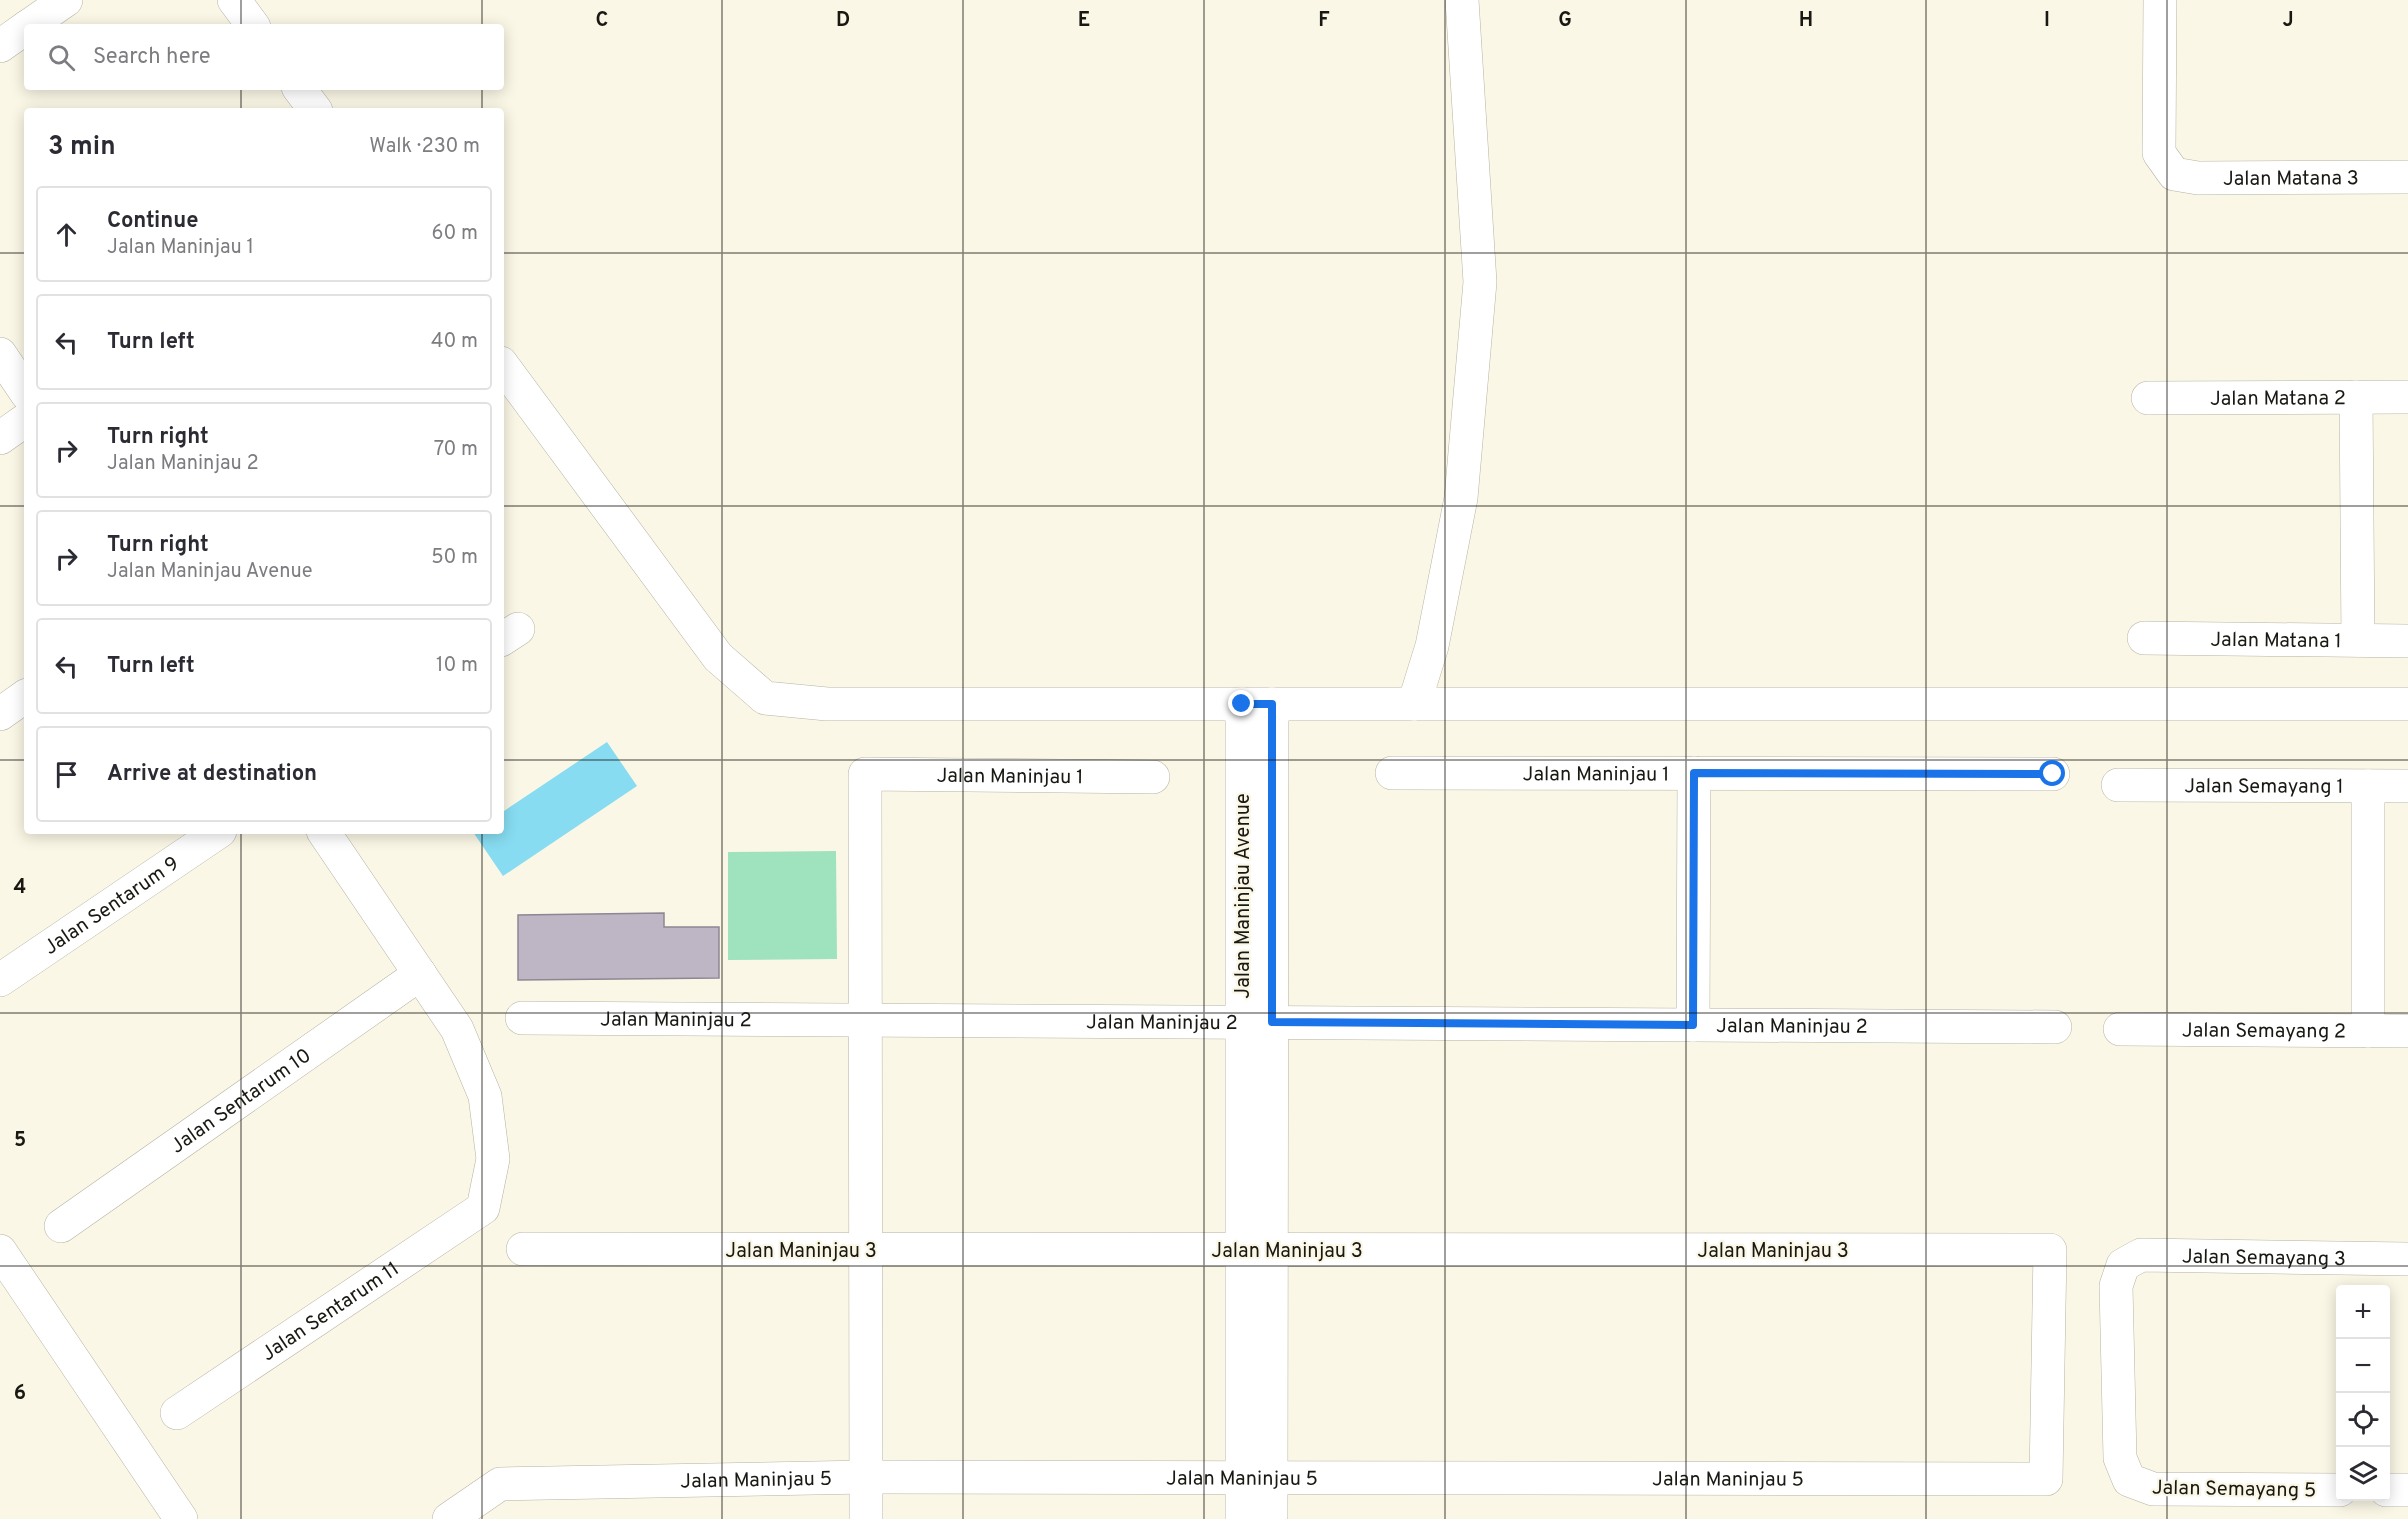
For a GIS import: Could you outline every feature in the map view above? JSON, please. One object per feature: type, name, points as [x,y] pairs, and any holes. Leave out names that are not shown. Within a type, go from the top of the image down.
[{"type":"street","points":[[31,24],[66,0]]},
{"type":"street","points":[[234,0],[252,24]]},
{"type":"street","points":[[1414,704],[1432,646],[1461,498],[1480,282],[1462,0]]},
{"type":"street","name":"Jalan Matana 3","points":[[2160,0],[2159,153],[2174,174],[2198,178],[2408,177]]},
{"type":"street","points":[[0,46],[24,29]]},
{"type":"street","points":[[300,90],[314,108]]},
{"type":"street","points":[[0,354],[24,390]]},
{"type":"street","points":[[504,367],[718,657],[765,699],[827,704],[2408,704]]},
{"type":"street","points":[[2356,397],[2358,640]]},
{"type":"street","name":"Jalan Matana 2","points":[[2148,398],[2408,397]]},
{"type":"street","points":[[0,438],[24,421]]},
{"type":"street","name":"Jalan Matana 1","points":[[2144,638],[2408,641]]},
{"type":"street","points":[[0,714],[24,697]]},
{"type":"street","name":"Jalan Maninjau Avenue","points":[[1242,1519],[1256,1477],[1257,704]]},
{"type":"street","name":"Jalan Maninjau 1","points":[[1392,773],[2053,774]]},
{"type":"street","points":[[1693,1025],[1694,773]]},
{"type":"street","name":"Jalan Maninjau 1","points":[[866,1020],[865,774],[1153,777]]},
{"type":"street","name":"Jalan Semayang 1","points":[[2118,785],[2408,786]]},
{"type":"street","points":[[2368,786],[2368,1031]]},
{"type":"street","name":"Jalan Sentarum 9","points":[[0,980],[216,834]]},
{"type":"street","points":[[325,834],[420,974]]},
{"type":"street","name":"Jalan Sentarum 11","points":[[177,1413],[483,1208],[493,1159],[485,1096],[457,1029],[420,974]]},
{"type":"street","name":"Jalan Sentarum 10","points":[[61,1226],[420,974]]},
{"type":"street","name":"Jalan Maninjau 2","points":[[522,1018],[2055,1027]]},
{"type":"street","points":[[866,1020],[866,1519]]},
{"type":"street","name":"Jalan Semayang 2","points":[[2120,1029],[2408,1031]]},
{"type":"street","name":"Jalan Maninjau 3","points":[[523,1249],[2050,1250],[2046,1479]]},
{"type":"street","points":[[0,1251],[181,1519]]},
{"type":"street","name":"Jalan Semayang 3","points":[[2129,1480],[2120,1458],[2116,1286],[2122,1265],[2141,1256],[2408,1259]]},
{"type":"street","name":"Jalan Maninjau 5","points":[[449,1519],[500,1484],[866,1476],[2046,1479]]},
{"type":"street","name":"Jalan Maninjau Avenue","points":[[1256,1477],[1271,1519]]},
{"type":"street","name":"Jalan Semayang 5","points":[[2129,1480],[2153,1489],[2336,1490]]},
{"type":"street","points":[[2390,1490],[2408,1490]]},
{"type":"green space","points":[[836,851],[837,959],[728,960],[728,852]]},
{"type":"water","points":[[607,742],[637,786],[503,876],[474,834],[504,834],[504,811]]},
{"type":"building","points":[[664,913],[664,927],[719,927],[719,978],[518,980],[518,915]]},
{"type":"route","points":[[1242,704],[1272,704],[1272,1022],[1693,1025],[1694,773],[2053,774]]}]
